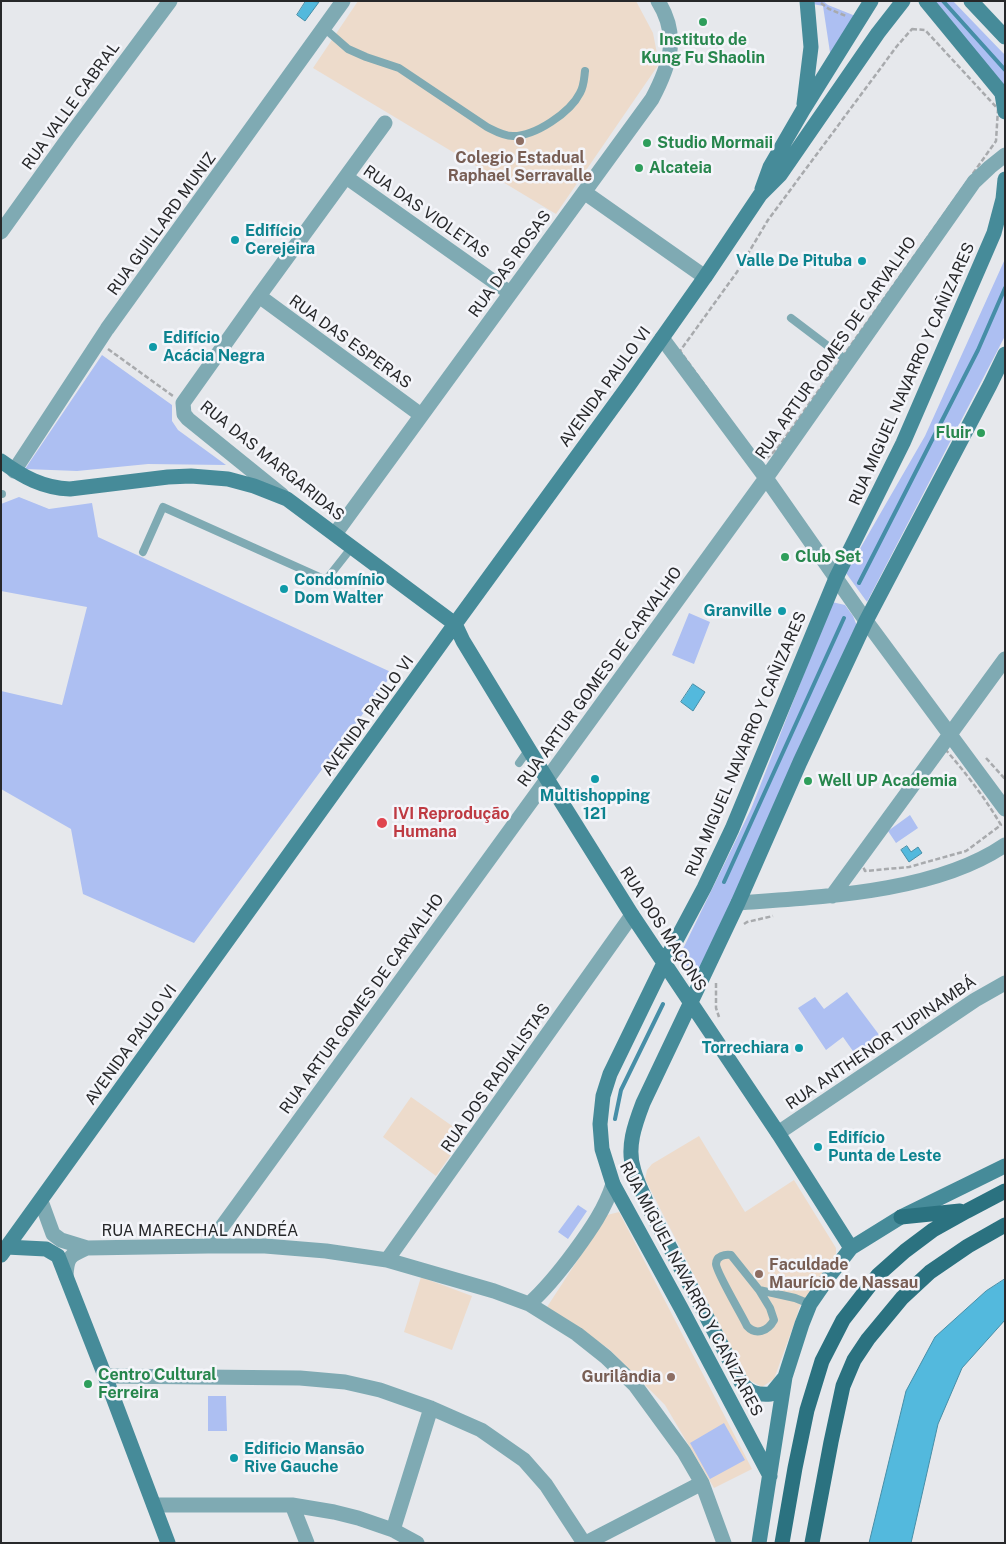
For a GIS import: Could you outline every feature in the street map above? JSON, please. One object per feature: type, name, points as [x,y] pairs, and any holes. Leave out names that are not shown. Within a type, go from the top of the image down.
[{"type":"main road","points":[[782,1543],[807,1410],[822,1361],[843,1320],[878,1275],[904,1251],[933,1230],[966,1210],[1005,1192]]},
{"type":"main road","points":[[901,1217],[966,1210]]},
{"type":"main road","points":[[812,1543],[831,1442],[844,1386],[854,1360],[868,1339],[902,1298],[930,1272],[968,1246],[1005,1225]]},
{"type":"street","name":"RUA VALLE CABRAL","points":[[1,232],[170,1]]},
{"type":"street","name":"RUA GUILLARD MUNIZ","points":[[14,471],[99,343],[343,1]]},
{"type":"street","name":"RUA DAS ROSAS","points":[[335,534],[638,119],[662,79],[669,59],[670,28],[665,12],[658,1]]},
{"type":"street","points":[[803,110],[811,47],[807,1]]},
{"type":"street","points":[[926,1],[1004,95],[1005,112]]},
{"type":"street","points":[[971,1],[1005,37]]},
{"type":"street","name":"AVENIDA PAULO VI","points":[[760,195],[770,167],[803,110],[881,3]]},
{"type":"street","name":"AVENIDA PAULO VI","points":[[4,1251],[662,338],[760,195],[780,175],[881,3]]},
{"type":"street","name":"RUA DAS MARGARIDAS","points":[[385,123],[258,296],[183,403],[184,414],[287,499],[455,624]]},
{"type":"street","name":"RUA ARTUR GOMES DE CARVALHO","points":[[208,1246],[496,845],[547,779],[766,478],[845,359],[974,182],[1005,155]]},
{"type":"street","name":"RUA DAS VIOLETAS","points":[[346,177],[510,293]]},
{"type":"street","name":"RUA MIGUEL NAVARRO Y CAÑIZARES","points":[[770,1476],[686,1316],[613,1184],[602,1149],[600,1124],[603,1096],[610,1074],[732,829],[836,578],[903,443],[994,233],[1003,199],[1005,179]]},
{"type":"street","points":[[584,192],[705,277]]},
{"type":"street","name":"RUA DAS ESPERAS","points":[[258,296],[422,416]]},
{"type":"street","points":[[662,338],[766,478],[866,621],[1005,809]]},
{"type":"street","name":"RUA MIGUEL NAVARRO Y CAÑIZARES","points":[[785,1377],[771,1394],[759,1395],[747,1391],[741,1382],[647,1204],[633,1170],[631,1153],[633,1130],[643,1103],[738,903],[800,762],[866,621],[1005,354]]},
{"type":"street","points":[[1,462],[42,485],[63,488],[168,477],[210,476],[254,486],[287,499]]},
{"type":"street","name":"RUA DOS MAÇONS","points":[[455,624],[463,641],[528,749],[632,915],[778,1133],[852,1248]]},
{"type":"street","points":[[832,896],[1005,659]]},
{"type":"street","points":[[738,903],[832,896],[906,884],[976,862],[1005,845]]},
{"type":"street","name":"RUA DOS RADIALISTAS","points":[[387,1260],[632,915]]},
{"type":"street","name":"RUA ANTHENOR TUPINAMBÁ","points":[[778,1133],[975,1000],[1005,983]]},
{"type":"street","points":[[759,1543],[785,1377],[810,1304],[852,1248],[901,1217],[1005,1166]]},
{"type":"street","points":[[530,1304],[553,1280],[594,1224],[609,1197],[613,1184]]},
{"type":"street","name":"RUA MARECHAL ANDRÉA","points":[[40,1201],[53,1234],[61,1240],[87,1248],[264,1246],[326,1251],[387,1260],[494,1291],[530,1304],[577,1334],[606,1357],[636,1385],[684,1452],[702,1483],[724,1543]]},
{"type":"street","name":"RUA MARECHAL ANDRÉA","points":[[66,1276],[67,1261],[73,1254],[87,1248]]},
{"type":"street","points":[[4,1251],[46,1249],[58,1256],[106,1376],[168,1543]]},
{"type":"street","points":[[106,1376],[300,1378],[345,1382],[380,1390],[431,1408],[481,1430],[524,1460],[546,1485],[585,1543],[702,1483]]},
{"type":"street","points":[[393,1530],[431,1408]]},
{"type":"street","points":[[154,1505],[292,1505],[358,1518],[393,1530],[417,1543]]},
{"type":"street","points":[[292,1505],[307,1543]]},
{"type":"lane","points":[[324,28],[348,49],[399,68],[499,134],[512,136],[525,134],[537,130],[560,116],[579,95],[584,83],[585,71]]},
{"type":"lane","points":[[791,318],[845,359]]},
{"type":"lane","points":[[143,552],[163,507],[326,580],[352,547]]},
{"type":"lane","points":[[519,763],[528,749]]},
{"type":"lane","points":[[759,1290],[770,1308],[774,1320],[772,1324],[757,1333],[751,1331],[743,1318],[722,1279],[716,1261],[722,1256],[731,1255],[759,1290],[796,1298],[810,1304]]},
{"type":"path","points":[[818,1],[846,16]]},
{"type":"path","points":[[912,29],[925,30],[998,109],[996,141],[845,359],[777,448],[766,459],[756,456],[680,350],[736,272],[768,220],[897,46],[912,29]]},
{"type":"path","points":[[99,343],[183,403]]},
{"type":"path","points":[[945,749],[972,782],[1001,825],[966,851],[908,867],[865,872],[862,864],[945,749]]},
{"type":"path","points":[[984,755],[1005,779]]},
{"type":"path","points":[[742,926],[747,922],[780,914]]},
{"type":"path","points":[[718,974],[716,1008],[720,1021]]},
{"type":"shaded area","points":[[306,1],[319,2],[305,21],[297,15]]},
{"type":"shaded area","name":"Colegio Estadual Raphael Serravalle","points":[[358,1],[636,1],[653,33],[659,64],[556,214],[313,68]]},
{"type":"shaded area","points":[[812,1],[823,1],[828,5],[858,17],[831,59],[823,6],[813,4]]},
{"type":"shaded area","points":[[930,1],[953,1],[1005,55],[1005,91]]},
{"type":"shaded area","points":[[1005,259],[1005,336],[867,602],[846,573],[925,436]]},
{"type":"shaded area","points":[[102,355],[172,405],[172,421],[178,430],[226,465],[148,464],[77,471],[25,469]]},
{"type":"shaded area","points":[[19,497],[49,509],[92,503],[98,537],[393,673],[194,943],[83,894],[71,829],[1,789],[1,691],[62,705],[87,607],[1,591],[1,504]]},
{"type":"shaded area","points":[[832,602],[845,605],[857,626],[703,970],[689,968],[679,957],[751,809]]},
{"type":"shaded area","points":[[689,613],[710,622],[694,664],[672,655]]},
{"type":"shaded area","points":[[693,684],[705,692],[693,711],[681,702]]},
{"type":"shaded area","points":[[910,815],[918,828],[896,843],[888,831]]},
{"type":"shaded area","points":[[907,846],[911,852],[918,847],[922,853],[909,862],[901,850]]},
{"type":"shaded area","points":[[847,992],[880,1036],[855,1054],[843,1037],[826,1050],[798,1008],[815,997],[824,1009]]},
{"type":"shaded area","points":[[411,1097],[465,1135],[436,1176],[383,1137]]},
{"type":"shaded area","name":"Faculdade Maurício de Nassau","points":[[699,1136],[745,1212],[794,1180],[836,1248],[836,1261],[812,1288],[799,1308],[774,1379],[762,1387],[747,1379],[645,1179],[647,1170],[652,1164]]},
{"type":"shaded area","points":[[578,1205],[587,1211],[568,1239],[558,1232]]},
{"type":"shaded area","name":"Gurilândia","points":[[619,1212],[752,1469],[714,1488],[665,1405],[609,1349],[547,1307],[607,1215]]},
{"type":"shaded area","points":[[421,1277],[472,1296],[452,1350],[404,1332]]},
{"type":"shaded area","points":[[1005,1279],[1005,1320],[962,1368],[938,1424],[911,1543],[869,1543],[906,1391],[935,1337],[986,1291]]},
{"type":"shaded area","points":[[208,1396],[226,1396],[227,1431],[208,1431]]},
{"type":"shaded area","points":[[724,1423],[745,1460],[710,1479],[690,1443]]},
{"type":"waterway","points":[[943,1],[1005,70]]},
{"type":"waterway","points":[[859,583],[978,350],[1005,288]]},
{"type":"waterway","points":[[724,882],[844,618]]},
{"type":"waterway","points":[[615,1119],[621,1090],[663,1004]]},
{"type":"place","name":"Instituto de Kung Fu Shaolin","points":[[703,22]]},
{"type":"place","name":"Colegio Estadual Raphael Serravalle","points":[[520,141]]},
{"type":"place","name":"Studio Mormaii","points":[[647,143]]},
{"type":"place","name":"Alcateia","points":[[639,168]]},
{"type":"place","name":"Edifício Cerejeira","points":[[235,240]]},
{"type":"place","name":"Valle De Pituba","points":[[862,261]]},
{"type":"place","name":"Edifício Acácia Negra","points":[[153,347]]},
{"type":"place","name":"Fluir","points":[[981,433]]},
{"type":"place","name":"Club Set","points":[[785,557]]},
{"type":"place","name":"Condomínio Dom Walter","points":[[284,589]]},
{"type":"place","name":"Granville","points":[[782,611]]},
{"type":"place","name":"Multishopping 121","points":[[595,779]]},
{"type":"place","name":"Well UP Academia","points":[[808,781]]},
{"type":"place","name":"IVI Reprodução Humana","points":[[382,823]]},
{"type":"place","name":"Torrechiara","points":[[799,1048]]},
{"type":"place","name":"Edifício Punta de Leste","points":[[818,1147]]},
{"type":"place","name":"Faculdade Maurício de Nassau","points":[[759,1274]]},
{"type":"place","name":"Gurilândia","points":[[671,1377]]},
{"type":"place","name":"Centro Cultural Ferreira","points":[[88,1384]]},
{"type":"place","name":"Edificio Mansão Rive Gauche","points":[[234,1458]]}]
